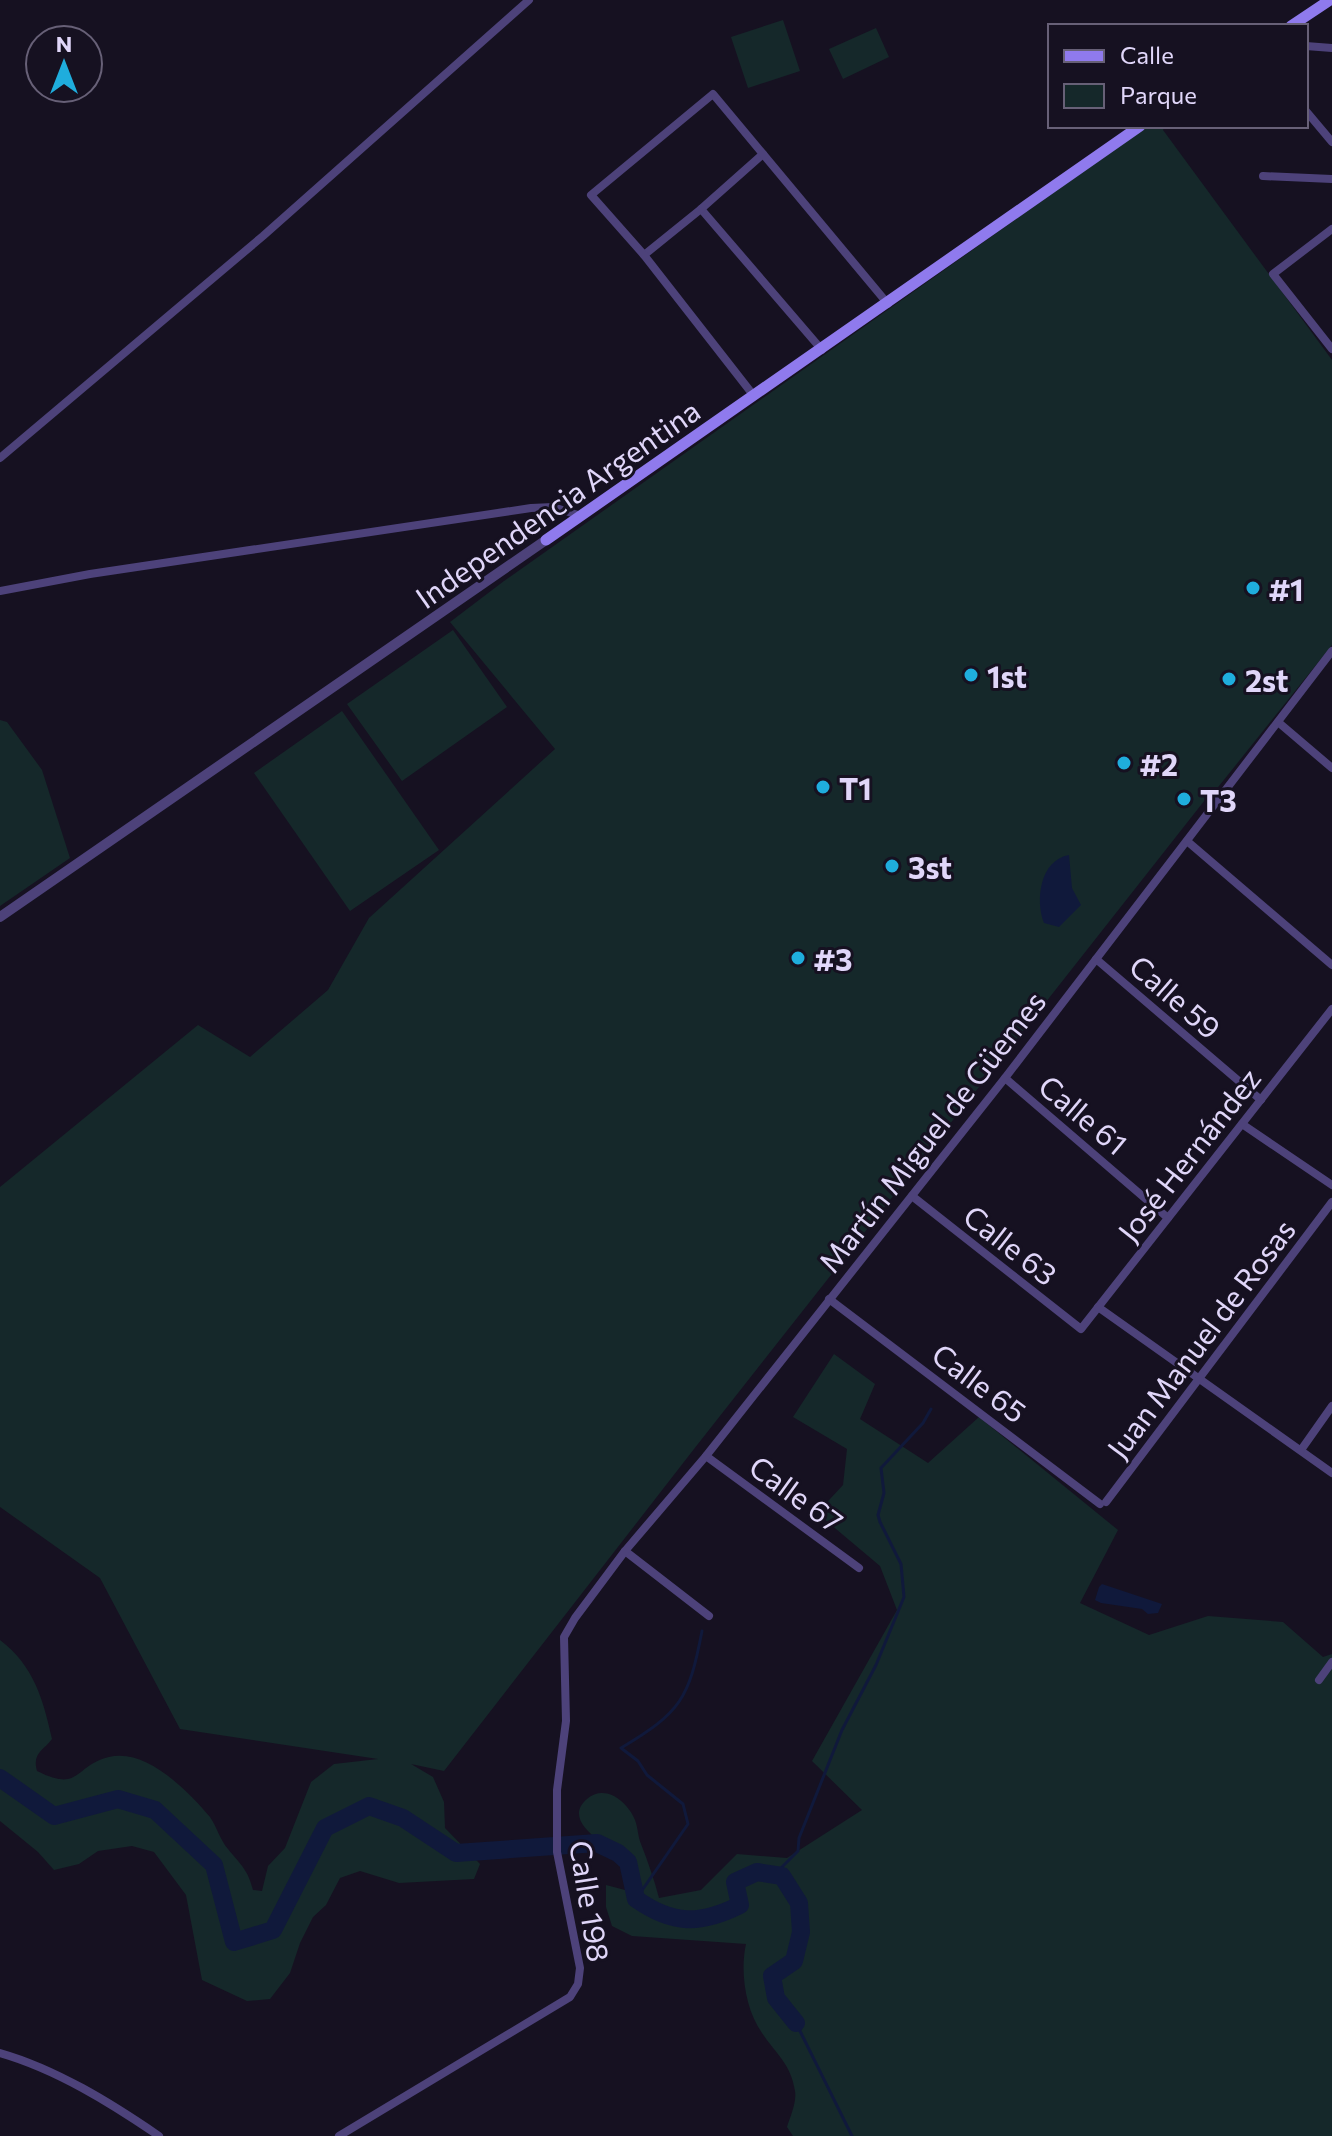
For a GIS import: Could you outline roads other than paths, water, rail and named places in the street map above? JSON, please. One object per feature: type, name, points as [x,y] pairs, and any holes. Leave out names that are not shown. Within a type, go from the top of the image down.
[{"type":"main road","points":[[1294,24],[1330,0]]},
{"type":"main road","name":"Independencia Argentina","points":[[546,540],[1137,128]]},
{"type":"street","points":[[0,458],[274,226],[529,0]]},
{"type":"street","points":[[1308,46],[1332,48]]},
{"type":"street","points":[[754,396],[644,255],[591,195],[713,94],[888,304]]},
{"type":"street","points":[[1308,113],[1332,142]]},
{"type":"street","points":[[644,255],[763,154]]},
{"type":"street","points":[[1263,176],[1332,179]]},
{"type":"street","points":[[701,209],[822,350]]},
{"type":"street","points":[[1332,229],[1273,274],[1332,349]]},
{"type":"street","points":[[0,591],[90,574],[531,508],[553,507],[581,516]]},
{"type":"street","name":"Independencia Argentina","points":[[0,917],[546,540]]},
{"type":"street","name":"Martín Miguel de Güemes","points":[[564,1637],[625,1551],[706,1456],[1005,1078],[1332,651]]},
{"type":"street","points":[[1278,722],[1332,768]]},
{"type":"street","points":[[1187,841],[1332,965]]},
{"type":"street","name":"Calle 59","points":[[1096,959],[1261,1100]]},
{"type":"street","name":"José Hernández","points":[[1081,1329],[1332,1009]]},
{"type":"street","name":"Calle 61","points":[[1005,1078],[1168,1218]]},
{"type":"street","points":[[1242,1124],[1332,1185]]},
{"type":"street","name":"Calle 63","points":[[912,1196],[1081,1329]]},
{"type":"street","name":"Juan Manuel de Rosas","points":[[1103,1503],[1332,1202]]},
{"type":"street","name":"Calle 65","points":[[829,1299],[1103,1503]]},
{"type":"street","points":[[1098,1307],[1332,1473]]},
{"type":"street","points":[[1301,1450],[1332,1406]]},
{"type":"street","name":"Calle 67","points":[[706,1456],[859,1568]]},
{"type":"street","points":[[625,1551],[709,1616]]},
{"type":"street","name":"Calle 198","points":[[339,2136],[570,1997],[578,1984],[580,1968],[556,1833],[557,1790],[566,1721],[564,1637]]},
{"type":"street","points":[[1319,1680],[1332,1662]]},
{"type":"street","points":[[0,2053],[44,2070],[119,2109],[159,2136]]},
{"type":"water","points":[[1069,855],[1072,888],[1081,905],[1059,927],[1044,923],[1040,893],[1052,864]]},
{"type":"water","points":[[1102,1584],[1162,1604],[1158,1613],[1148,1614],[1142,1609],[1101,1603],[1095,1600]]},
{"type":"waterway","points":[[774,1875],[798,1851],[799,1838],[842,1730],[876,1665],[904,1597],[901,1564],[878,1515],[884,1493],[881,1468],[923,1423],[931,1409]]},
{"type":"waterway","points":[[636,1899],[688,1824],[683,1804],[647,1775],[638,1761],[621,1748],[657,1724],[679,1702],[692,1673],[702,1631]]},
{"type":"waterway","points":[[0,1778],[54,1816],[118,1799],[155,1810],[214,1865],[234,1942],[273,1930],[325,1828],[369,1806],[403,1818],[456,1853],[597,1843],[618,1853],[628,1862],[636,1899],[675,1918],[699,1919],[726,1912],[740,1905],[735,1882],[757,1872],[782,1876],[799,1903],[801,1932],[794,1961],[772,1976],[776,1998],[796,2023]]},
{"type":"waterway","points":[[796,2023],[852,2136]]},
{"type":"place","name":"#1","points":[[1253,588]]},
{"type":"place","name":"1st","points":[[971,675]]},
{"type":"place","name":"2st","points":[[1229,679]]},
{"type":"place","name":"#2","points":[[1124,763]]},
{"type":"place","name":"T1","points":[[823,787]]},
{"type":"place","name":"T3","points":[[1184,799]]},
{"type":"place","name":"3st","points":[[892,866]]},
{"type":"place","name":"#3","points":[[798,958]]}]
